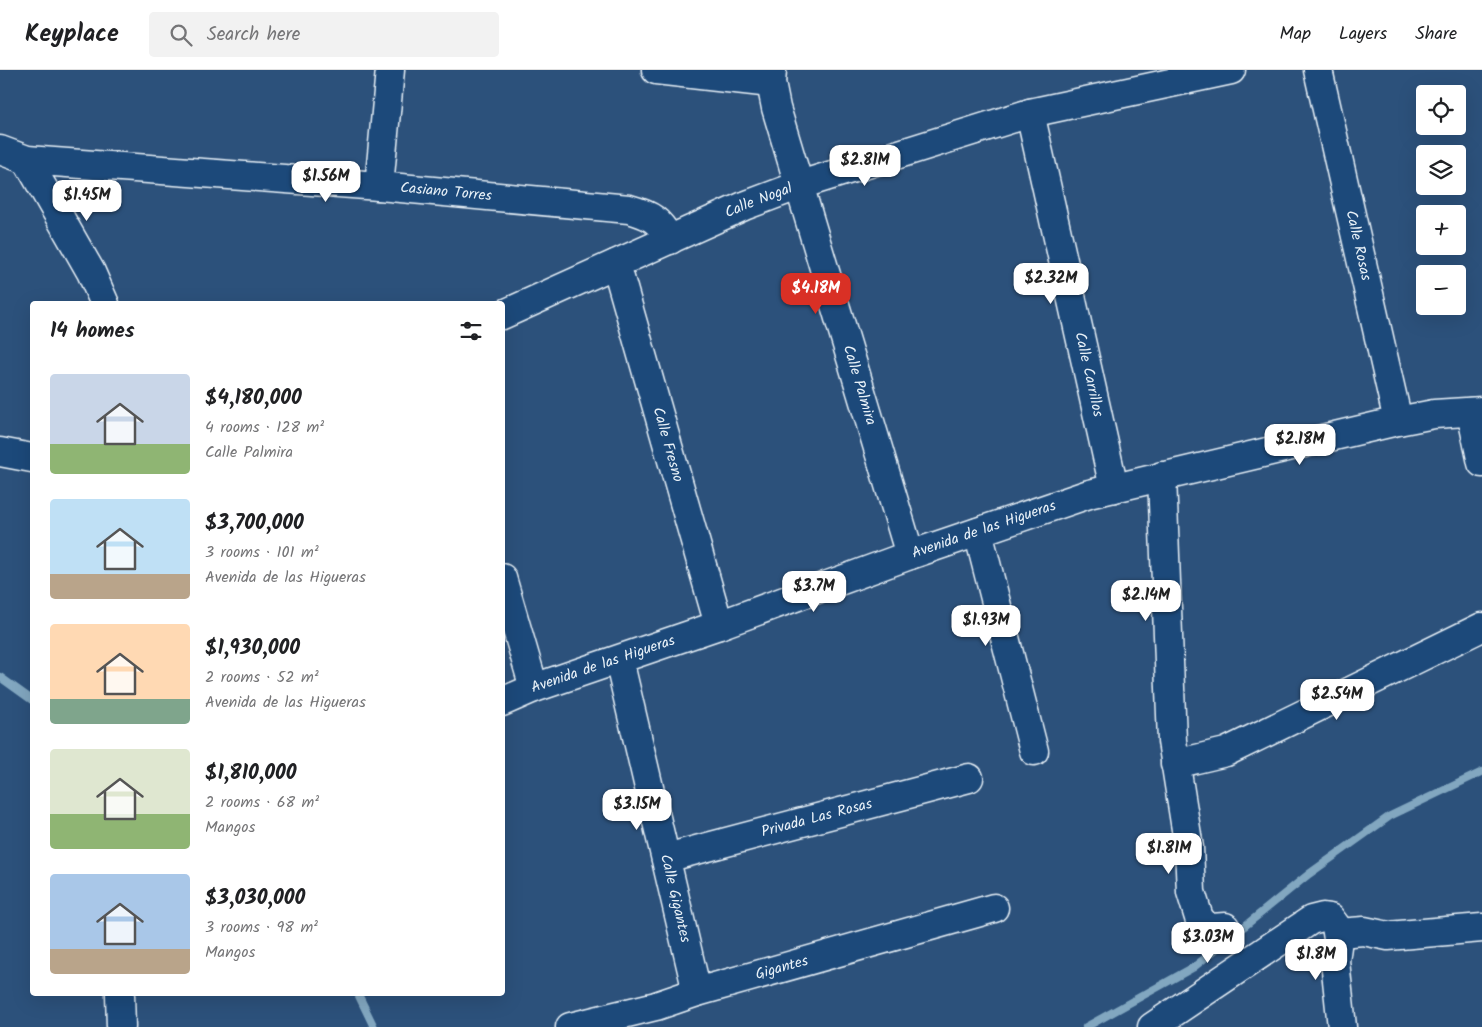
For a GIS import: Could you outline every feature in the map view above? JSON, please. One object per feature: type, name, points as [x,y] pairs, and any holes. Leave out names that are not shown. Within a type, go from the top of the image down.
[{"type":"street","points":[[378,186],[390,70]]},
{"type":"street","points":[[656,70],[771,77]]},
{"type":"street","name":"Calle Nogal","points":[[505,314],[744,206],[800,185],[1030,113],[1231,70]]},
{"type":"street","name":"Calle Rosas","points":[[1318,70],[1398,421]]},
{"type":"street","name":"Calle Palmira","points":[[771,77],[776,108],[910,555]]},
{"type":"street","name":"Calle Carrillos","points":[[1030,113],[1114,488]]},
{"type":"street","name":"Casiano Torres","points":[[0,150],[27,160],[378,186],[629,209],[651,216],[663,228],[670,240]]},
{"type":"street","points":[[27,160],[91,272],[104,301]]},
{"type":"street","name":"Calle Fresno","points":[[616,264],[719,625]]},
{"type":"street","points":[[1476,411],[1482,463]]},
{"type":"street","name":"Avenida de las Higueras","points":[[505,701],[534,688],[619,660],[910,555],[1089,494],[1398,421],[1434,414],[1476,411]]},
{"type":"street","points":[[0,452],[30,458]]},
{"type":"street","points":[[1162,476],[1172,741],[1188,848],[1191,892],[1199,918],[1206,926],[1212,928],[1225,927]]},
{"type":"street","points":[[978,532],[1034,751]]},
{"type":"street","points":[[505,588],[534,688]]},
{"type":"street","points":[[1175,764],[1226,752],[1482,627]]},
{"type":"street","name":"Calle Gigantes","points":[[619,660],[697,992]]},
{"type":"street","name":"Privada Las Rosas","points":[[666,858],[969,778]]},
{"type":"street","name":"Gigantes","points":[[570,1027],[656,1006],[697,992],[994,908]]},
{"type":"street","points":[[1152,1027],[1311,920],[1323,917],[1330,918],[1334,922],[1338,933],[1335,961],[1342,1027]]},
{"type":"street","points":[[1338,933],[1364,931],[1388,936],[1482,928]]},
{"type":"street","points":[[120,996],[121,1027]]},
{"type":"waterway","points":[[0,677],[30,699]]},
{"type":"waterway","points":[[1086,1027],[1194,967],[1309,874],[1390,816],[1482,772]]},
{"type":"waterway","points":[[359,996],[374,1027]]}]
